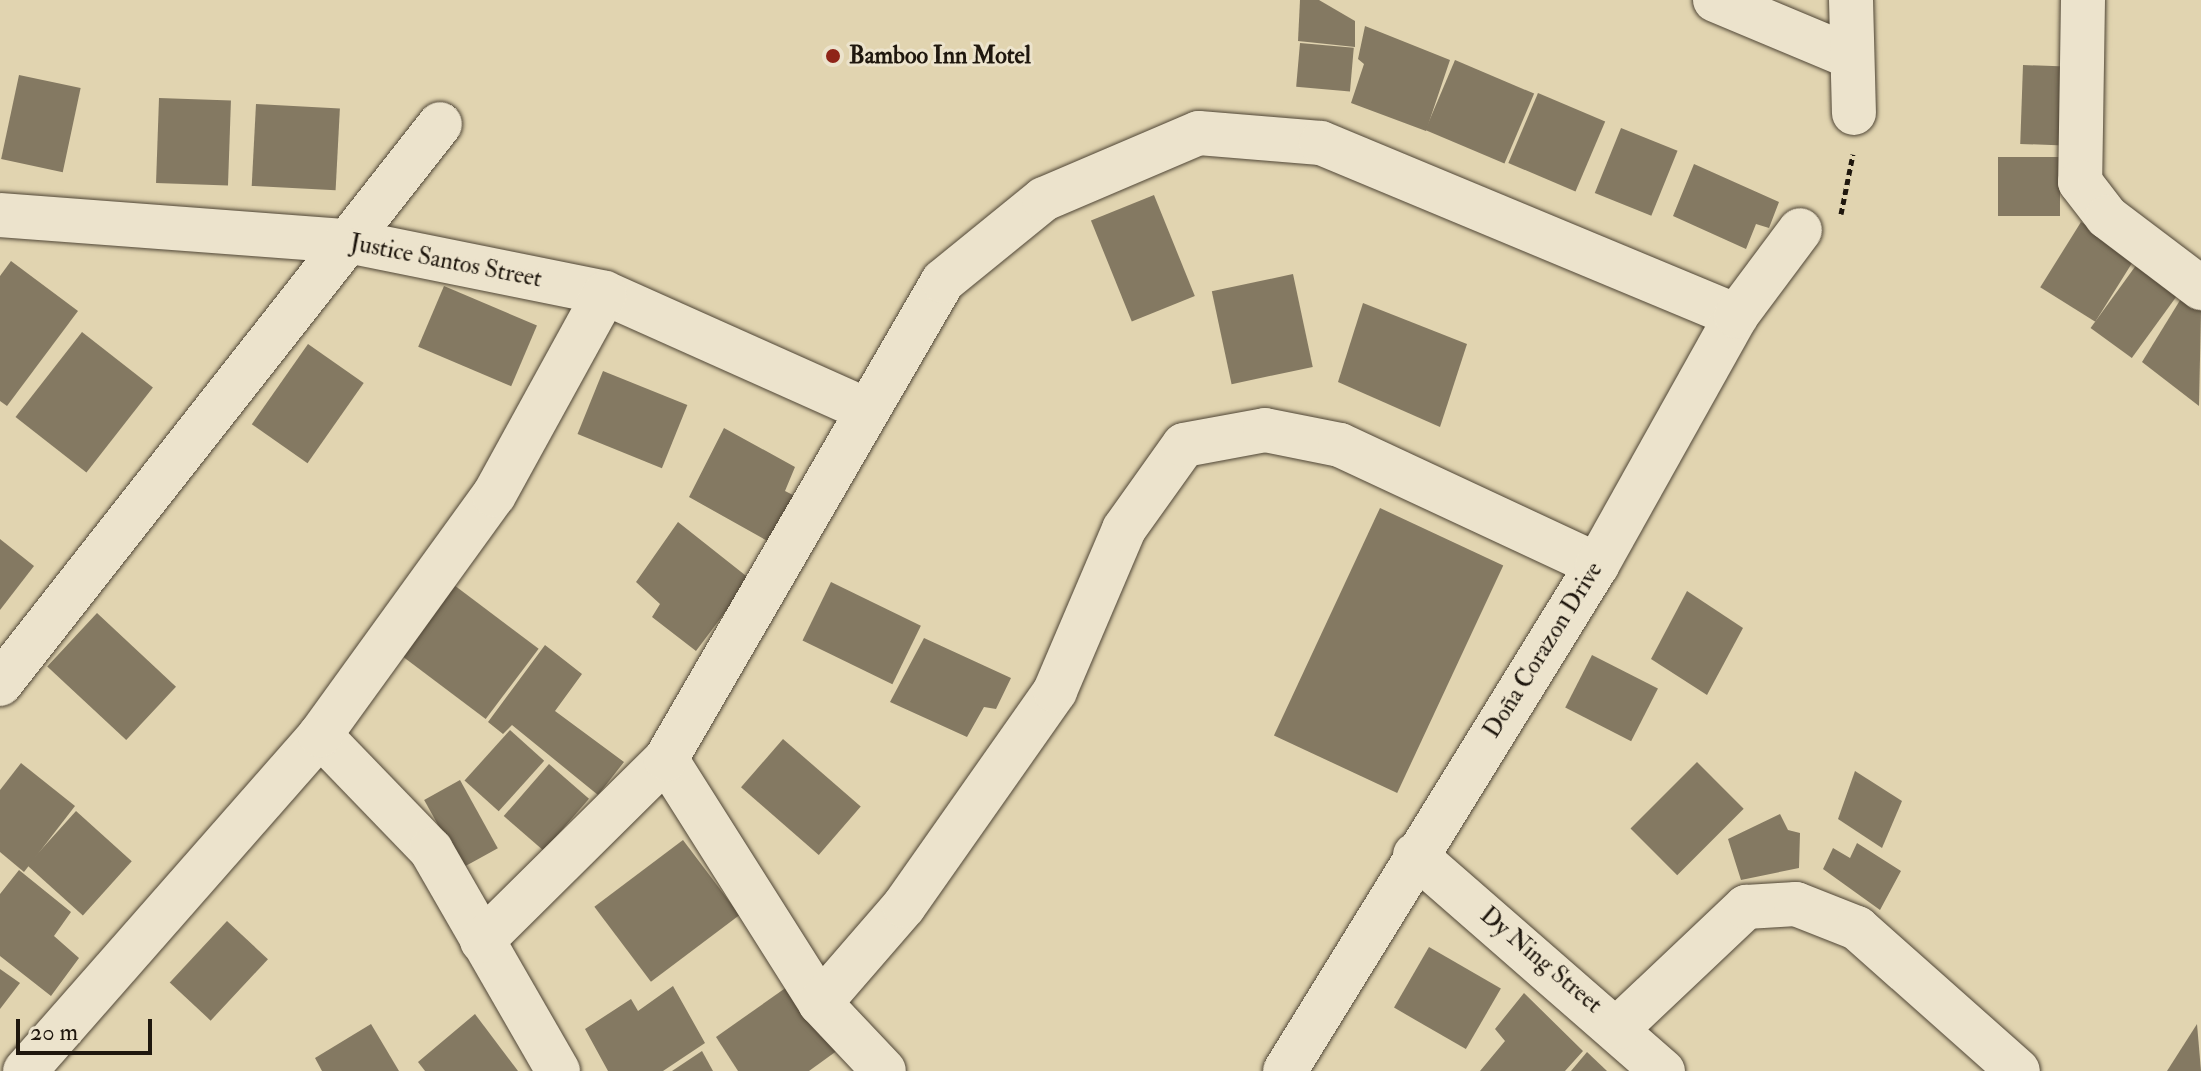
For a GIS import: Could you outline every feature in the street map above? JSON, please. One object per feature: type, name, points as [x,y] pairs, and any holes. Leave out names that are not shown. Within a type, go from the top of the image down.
[{"type":"street","points":[[1715,0],[1851,57]]},
{"type":"street","points":[[1851,0],[1854,113]]},
{"type":"street","points":[[2083,0],[2080,182],[2107,217],[2201,288]]},
{"type":"street","points":[[0,684],[440,124]]},
{"type":"street","points":[[482,941],[666,759],[943,281],[1044,199],[1199,133],[1321,143],[1736,316]]},
{"type":"street","name":"Justice Santos Street","points":[[0,215],[348,241],[605,293],[866,410]]},
{"type":"street","name":"Doña Corazon Drive","points":[[1285,1071],[1415,855],[1597,565],[1736,316],[1800,230]]},
{"type":"street","points":[[25,1071],[320,735],[494,495],[605,293]]},
{"type":"street","points":[[820,1003],[904,906],[1055,691],[1124,529],[1184,445],[1265,430],[1340,445],[1597,565]]},
{"type":"street","points":[[320,735],[431,850],[558,1071]]},
{"type":"street","points":[[666,759],[820,1003],[884,1071]]},
{"type":"street","name":"Dy Ning Street","points":[[1415,855],[1619,1027],[1663,1071]]},
{"type":"street","points":[[1619,1027],[1746,907],[1796,904],[1857,928],[2018,1071]]},
{"type":"path","points":[[1800,230],[1842,213],[1853,179],[1854,113]]},
{"type":"building","points":[[1300,0],[1319,0],[1355,21],[1355,47],[1298,41]]},
{"type":"building","points":[[1365,26],[1450,60],[1426,131],[1351,103],[1364,64],[1358,59]]},
{"type":"building","points":[[1300,43],[1354,48],[1350,92],[1296,87]]},
{"type":"building","points":[[1455,60],[1534,94],[1504,164],[1425,130]]},
{"type":"building","points":[[2023,65],[2073,67],[2070,146],[2020,144]]},
{"type":"building","points":[[19,75],[81,88],[63,172],[1,159]]},
{"type":"building","points":[[1538,93],[1605,122],[1576,191],[1508,163]]},
{"type":"building","points":[[159,98],[231,101],[228,185],[156,183]]},
{"type":"building","points":[[256,104],[340,108],[336,190],[252,186]]},
{"type":"building","points":[[1621,128],[1678,151],[1651,216],[1595,193]]},
{"type":"building","points":[[1998,157],[2060,157],[2060,216],[1998,216]]},
{"type":"building","points":[[1694,164],[1779,202],[1769,228],[1756,224],[1746,249],[1673,216]]},
{"type":"building","points":[[1154,195],[1195,296],[1132,322],[1091,220]]},
{"type":"building","points":[[2081,222],[2136,256],[2095,322],[2040,287]]},
{"type":"building","points":[[11,261],[78,311],[7,406],[0,401],[0,276]]},
{"type":"building","points":[[2137,264],[2178,294],[2132,358],[2091,328]]},
{"type":"building","points":[[1293,274],[1313,367],[1232,384],[1212,291]]},
{"type":"building","points":[[444,286],[537,325],[511,386],[418,347]]},
{"type":"building","points":[[2182,297],[2201,311],[2199,406],[2142,362]]},
{"type":"building","points":[[1363,303],[1467,344],[1440,427],[1338,382]]},
{"type":"building","points":[[82,332],[153,387],[86,473],[16,417]]},
{"type":"building","points":[[308,344],[364,383],[307,463],[252,424]]},
{"type":"building","points":[[603,371],[687,405],[662,468],[578,434]]},
{"type":"building","points":[[724,428],[795,467],[785,491],[797,497],[771,543],[689,497]]},
{"type":"building","points":[[1380,508],[1503,565],[1397,793],[1274,735]]},
{"type":"building","points":[[678,522],[750,579],[696,651],[652,617],[660,604],[636,582]]},
{"type":"building","points":[[0,539],[34,566],[0,610]]},
{"type":"building","points":[[450,582],[539,649],[486,719],[397,652]]},
{"type":"building","points":[[831,582],[921,626],[892,684],[803,640]]},
{"type":"building","points":[[1687,591],[1743,628],[1707,695],[1651,659]]},
{"type":"building","points":[[97,613],[176,687],[126,740],[47,666]]},
{"type":"building","points":[[924,638],[1011,678],[996,709],[984,707],[967,737],[890,702]]},
{"type":"building","points":[[545,645],[582,674],[555,711],[624,762],[598,795],[512,725],[503,734],[488,722]]},
{"type":"building","points":[[1592,655],[1658,689],[1631,741],[1565,708]]},
{"type":"building","points":[[510,730],[544,761],[499,811],[464,781]]},
{"type":"building","points":[[783,739],[861,807],[819,855],[741,787]]},
{"type":"building","points":[[1697,762],[1744,809],[1677,875],[1631,828]]},
{"type":"building","points":[[21,763],[75,806],[24,872],[0,852],[0,790]]},
{"type":"building","points":[[549,764],[589,799],[544,851],[504,816]]},
{"type":"building","points":[[1855,771],[1902,801],[1882,848],[1838,819]]},
{"type":"building","points":[[460,780],[498,848],[462,868],[424,800]]},
{"type":"building","points":[[76,811],[132,861],[83,915],[27,865]]},
{"type":"building","points":[[1780,814],[1788,830],[1800,833],[1799,868],[1741,880],[1728,839]]},
{"type":"building","points":[[683,840],[740,915],[651,982],[594,907]]},
{"type":"building","points":[[1857,843],[1901,871],[1880,910],[1823,869],[1833,848],[1850,858]]},
{"type":"building","points":[[19,870],[71,912],[54,936],[79,958],[51,996],[0,956],[0,894]]},
{"type":"building","points":[[227,921],[268,959],[211,1021],[170,982]]},
{"type":"building","points":[[1429,947],[1501,988],[1466,1049],[1394,1008]]},
{"type":"building","points":[[0,969],[20,983],[0,1009]]},
{"type":"building","points":[[794,982],[838,1050],[809,1071],[738,1071],[716,1037]]},
{"type":"building","points":[[673,986],[705,1043],[663,1071],[608,1071],[585,1029],[631,999],[638,1011]]},
{"type":"building","points":[[1524,993],[1583,1051],[1565,1071],[1480,1071],[1505,1041],[1495,1029]]},
{"type":"building","points":[[475,1014],[518,1071],[425,1071],[418,1062]]},
{"type":"building","points":[[371,1024],[399,1071],[322,1071],[315,1058]]},
{"type":"building","points":[[2197,1024],[2201,1071],[2167,1071]]},
{"type":"building","points":[[702,1051],[713,1071],[672,1071]]},
{"type":"building","points":[[1587,1052],[1607,1071],[1571,1071]]},
{"type":"place","name":"Bamboo Inn Motel","points":[[833,56]]}]
